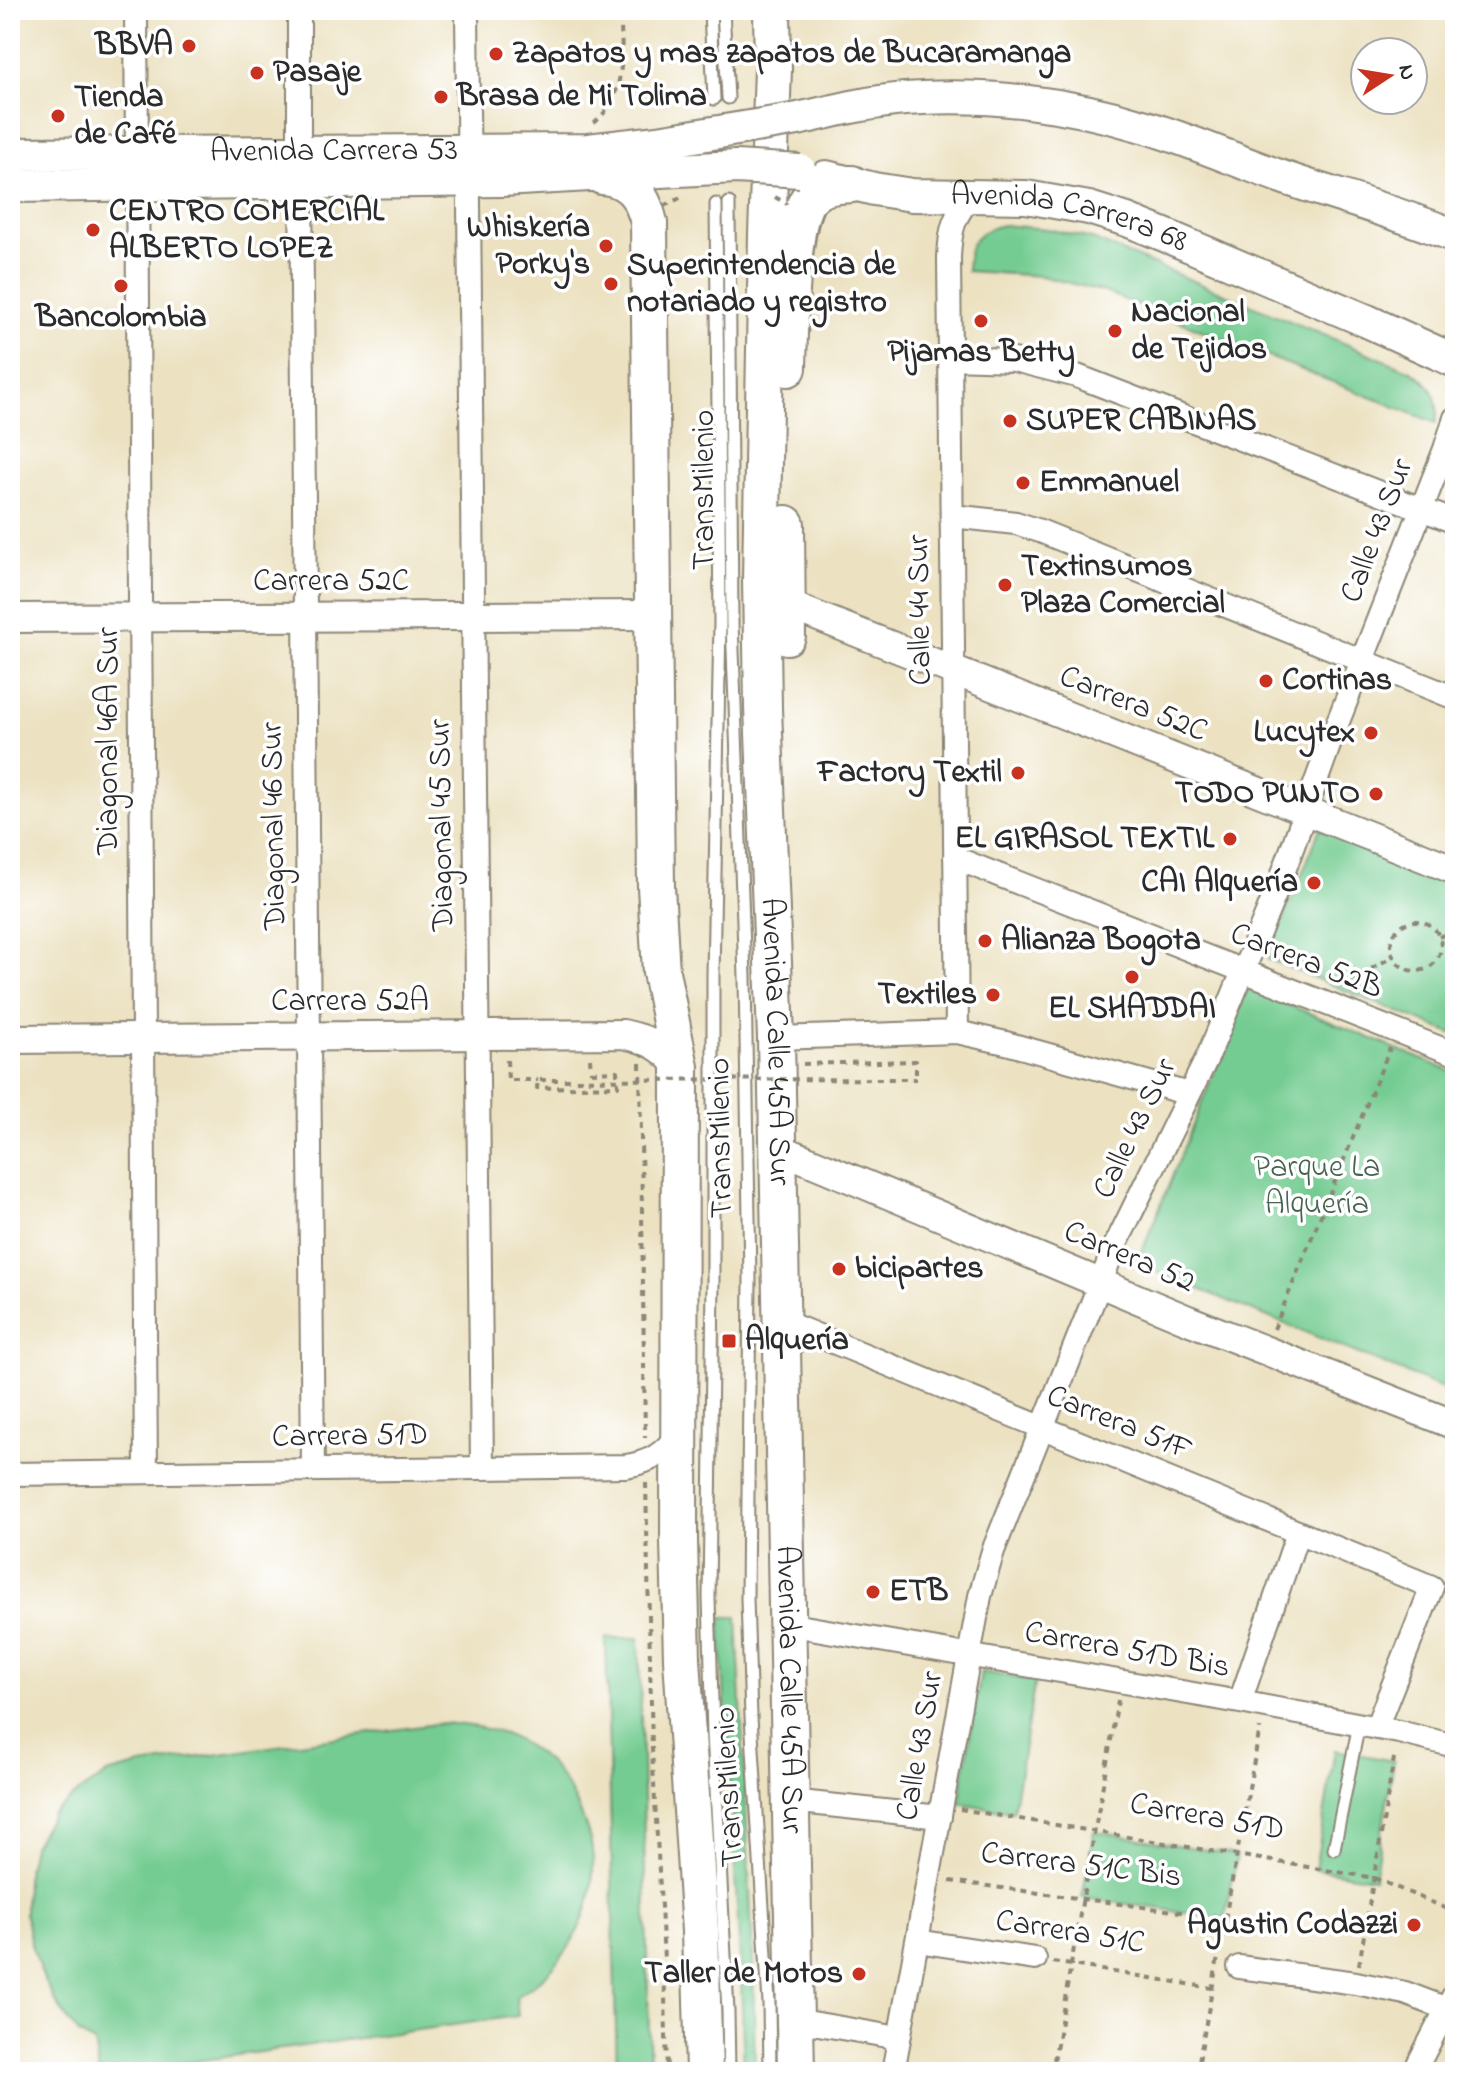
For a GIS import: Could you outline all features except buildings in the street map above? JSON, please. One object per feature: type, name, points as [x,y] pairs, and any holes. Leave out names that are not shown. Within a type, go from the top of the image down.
[{"type":"highway","name":"Avenida Calle 45A Sur","points":[[772,10],[761,580],[776,1038],[796,2072]]},
{"type":"highway","points":[[602,176],[615,177],[635,191],[646,209],[649,223],[658,917],[661,972],[680,1067],[679,1541],[682,1659],[700,1931],[704,2072]]},
{"type":"highway","points":[[776,1038],[787,821],[787,391],[791,308],[800,219],[805,203],[821,189],[852,184]]},
{"type":"main road","points":[[659,157],[853,106],[905,99],[1018,101],[1145,127],[1455,236]]},
{"type":"main road","name":"Avenida Carrera 53","points":[[468,166],[588,150],[659,157]]},
{"type":"main road","name":"Avenida Carrera 53","points":[[10,154],[137,169]]},
{"type":"main road","name":"Avenida Carrera 53","points":[[10,186],[137,169],[468,166],[602,176],[659,157]]},
{"type":"main road","name":"Avenida Carrera 68","points":[[659,157],[800,171],[912,195],[1026,197],[1089,208],[1127,220],[1367,321],[1452,367]]},
{"type":"street","name":"Diagonal 46A Sur","points":[[136,10],[146,1472]]},
{"type":"street","name":"Diagonal 46 Sur","points":[[299,10],[313,1470]]},
{"type":"street","name":"Diagonal 45 Sur","points":[[467,10],[482,1468]]},
{"type":"street","name":"Calle 44 Sur","points":[[957,1032],[950,240],[960,209],[973,195]]},
{"type":"street","points":[[950,358],[1014,360],[1077,376],[1455,522]]},
{"type":"street","name":"Calle 43 Sur","points":[[893,2072],[980,1596],[993,1551],[1115,1246],[1208,1056],[1286,867],[1455,418]]},
{"type":"street","points":[[952,516],[1016,523],[1040,531],[1455,698]]},
{"type":"street","name":"Carrera 52C","points":[[786,604],[1455,870]]},
{"type":"street","name":"Carrera 52C","points":[[10,618],[653,615]]},
{"type":"street","name":"Carrera 52B","points":[[955,858],[1455,1054]]},
{"type":"street","points":[[776,1038],[957,1032],[1189,1094]]},
{"type":"street","name":"Carrera 52A","points":[[10,1039],[623,1034],[661,1048],[680,1067]]},
{"type":"street","name":"Carrera 52","points":[[778,1148],[1100,1283],[1455,1425]]},
{"type":"street","name":"Carrera 51F","points":[[782,1321],[1432,1587],[1378,1728]]},
{"type":"street","points":[[645,1463],[667,1448],[678,1434]]},
{"type":"street","name":"Carrera 51D","points":[[10,1474],[626,1466],[645,1463]]},
{"type":"street","points":[[1240,1702],[1298,1532]]},
{"type":"street","name":"Carrera 51D Bis","points":[[787,1624],[1240,1702],[1455,1746]]},
{"type":"street","points":[[791,1801],[941,1811]]},
{"type":"street","name":"Carrera 51C","points":[[917,1941],[1035,1959]]},
{"type":"street","points":[[1239,1967],[1405,1993],[1449,2014],[1414,2072]]},
{"type":"street","points":[[795,2020],[899,2038]]},
{"type":"lane","points":[[710,10],[714,99]]},
{"type":"lane","points":[[723,10],[728,98]]},
{"type":"lane","name":"TransMilenio","points":[[729,203],[732,623],[745,977],[750,1247],[747,1599],[770,2072]]},
{"type":"lane","name":"TransMilenio","points":[[716,204],[720,623],[713,975],[709,1598],[729,2072]]},
{"type":"lane","points":[[1334,1849],[1378,1728]]},
{"type":"path","points":[[586,129],[605,112],[619,85],[622,68],[620,10]]},
{"type":"path","points":[[1412,922],[1428,924],[1439,937],[1440,954],[1437,961],[1424,970],[1408,970],[1394,956],[1394,937],[1404,925],[1412,922]]},
{"type":"path","points":[[1439,937],[1455,930]]},
{"type":"path","points":[[1317,1000],[1394,956]]},
{"type":"path","points":[[1265,1350],[1397,1031]]},
{"type":"path","points":[[640,1038],[652,1749],[667,2072]]},
{"type":"path","points":[[507,1057],[508,1080],[916,1079],[916,1061],[811,1064]]},
{"type":"path","points":[[538,1080],[537,1088],[618,1086],[617,1071],[591,1072]]},
{"type":"path","points":[[1052,2072],[1121,1682]]},
{"type":"path","points":[[1197,2072],[1264,1708]]},
{"type":"path","points":[[1356,1983],[1374,1878],[1378,1728]]},
{"type":"path","name":"Carrera 51D","points":[[941,1811],[1094,1831],[1374,1878],[1455,1912]]},
{"type":"path","name":"Carrera 51C Bis","points":[[929,1879],[1225,1918]]},
{"type":"path","name":"Carrera 51C","points":[[1035,1959],[1212,1988]]},
{"type":"green space","points":[[1003,225],[1047,229],[1092,239],[1411,371],[1433,392],[1437,407],[1436,423],[1105,292],[1041,276],[967,271],[974,240],[986,231]]},
{"type":"green space","points":[[1320,829],[1455,884],[1455,1035],[1268,959]]},
{"type":"green space","name":"Parque La Alquería","points":[[1248,988],[1455,1073],[1455,1393],[1137,1264]]},
{"type":"green space","points":[[720,1617],[737,1617],[753,1956],[755,2072],[744,2072]]},
{"type":"green space","points":[[606,1638],[639,1638],[650,2072],[617,2072]]},
{"type":"green space","points":[[981,1672],[1035,1681],[1013,1812],[959,1803]]},
{"type":"green space","points":[[443,1723],[492,1730],[519,1741],[540,1755],[570,1791],[591,1843],[592,1882],[582,1922],[562,1957],[533,1986],[516,1997],[518,2016],[118,2072],[99,2072],[94,2043],[77,2033],[44,1979],[32,1948],[25,1914],[26,1879],[33,1846],[52,1814],[107,1774],[141,1765]]},
{"type":"green space","points":[[1335,1750],[1394,1761],[1374,1878],[1315,1869]]},
{"type":"green space","points":[[1094,1831],[1237,1855],[1225,1918],[1082,1898]]},
{"type":"place","name":"BBVA","points":[[189,46]]},
{"type":"place","name":"Zapatos y mas zapatos de Bucaramanga","points":[[496,54]]},
{"type":"place","name":"Pasaje","points":[[257,73]]},
{"type":"place","name":"Brasa de Mi Tolima","points":[[441,97]]},
{"type":"place","name":"Tienda de Café","points":[[58,116]]},
{"type":"place","name":"CENTRO COMERCIAL ALBERTO LOPEZ","points":[[93,230]]},
{"type":"place","name":"Whiskería Porky's","points":[[606,246]]},
{"type":"place","name":"Superintendencia de notariado y registro","points":[[611,284]]},
{"type":"place","name":"Bancolombia","points":[[121,286]]},
{"type":"place","name":"Pijamas Betty","points":[[981,321]]},
{"type":"place","name":"Nacional de Tejidos","points":[[1115,331]]},
{"type":"place","name":"SUPER CABINAS","points":[[1010,421]]},
{"type":"place","name":"Emmanuel","points":[[1023,483]]},
{"type":"place","name":"Textinsumos Plaza Comercial","points":[[1005,585]]},
{"type":"place","name":"Cortinas","points":[[1266,681]]},
{"type":"place","name":"Lucytex","points":[[1371,733]]},
{"type":"place","name":"Factory Textil","points":[[1018,773]]},
{"type":"place","name":"TODO PUNTO","points":[[1376,794]]},
{"type":"place","name":"EL GIRASOL TEXTIL","points":[[1230,839]]},
{"type":"place","name":"CAI Alquería","points":[[1314,883]]},
{"type":"place","name":"Alianza Bogota","points":[[985,941]]},
{"type":"place","name":"EL SHADDAI","points":[[1132,977]]},
{"type":"place","name":"Textiles","points":[[993,995]]},
{"type":"place","name":"bicipartes","points":[[839,1269]]},
{"type":"place","name":"Alquería","points":[[729,1341]]},
{"type":"place","name":"ETB","points":[[873,1592]]},
{"type":"place","name":"Agustin Codazzi","points":[[1414,1925]]},
{"type":"place","name":"Taller de Motos","points":[[859,1974]]}]
